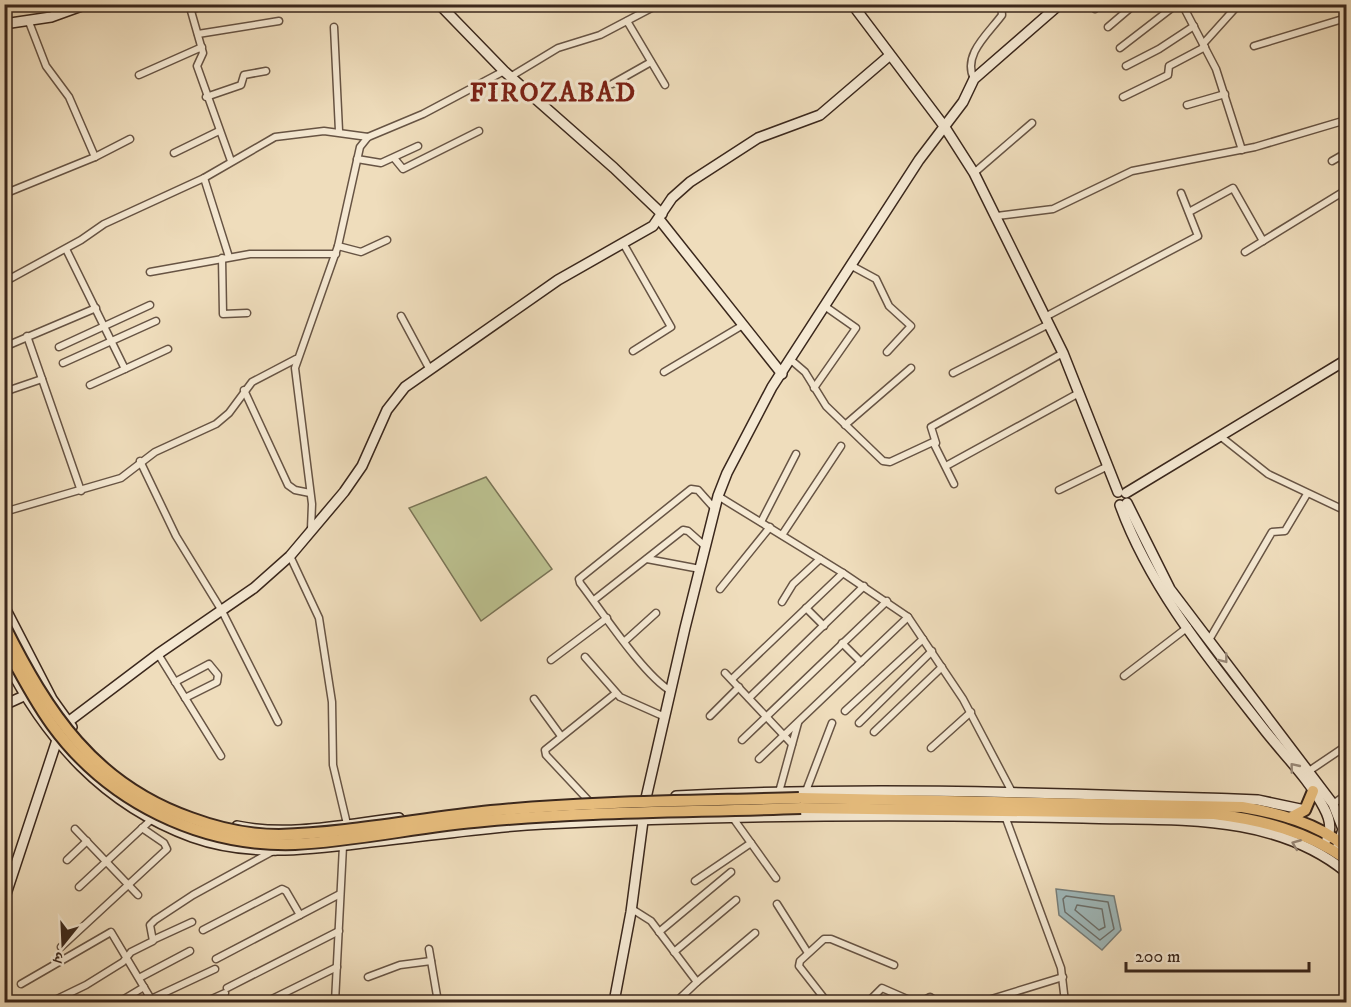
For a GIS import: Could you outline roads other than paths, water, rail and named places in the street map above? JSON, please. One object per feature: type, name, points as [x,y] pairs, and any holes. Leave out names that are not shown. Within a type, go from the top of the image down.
[{"type":"main road","points":[[4,24],[28,22],[87,4]]},
{"type":"main road","points":[[439,4],[507,74],[614,168],[661,216],[782,374]]},
{"type":"main road","points":[[852,4],[944,126],[974,173],[1063,353],[1108,466],[1164,580],[1333,804],[1344,823],[1338,850],[1347,872]]},
{"type":"main road","points":[[614,1002],[632,909],[646,798],[718,496],[733,461],[764,401],[944,126],[963,102],[974,79],[1060,4]]},
{"type":"main road","points":[[4,900],[57,741],[67,721],[158,654],[222,611],[290,556],[355,477],[392,401],[405,387],[544,289],[653,226],[676,194],[690,182],[758,138],[820,115],[889,56]]},
{"type":"main road","points":[[1123,498],[1220,436],[1347,360]]},
{"type":"main road","points":[[1123,498],[1156,583],[1241,699],[1313,791],[1328,818],[1324,845]]},
{"type":"main road","points":[[4,606],[52,699],[84,742],[109,767],[144,792],[187,811],[241,827],[282,829],[472,809],[588,800],[779,792],[802,799],[1214,814],[1267,822],[1338,850],[1347,859]]},
{"type":"main road","points":[[4,625],[48,705],[70,736],[92,759],[142,797],[165,809],[211,826],[276,835],[316,833],[537,807],[1012,792],[1242,799],[1305,810]]},
{"type":"main road","points":[[4,643],[33,697],[53,727],[86,765],[116,789],[147,809],[189,828],[224,838],[257,843],[295,844],[483,821],[802,799],[1222,805],[1290,818],[1324,845]]},
{"type":"main road","points":[[4,657],[57,741],[93,780],[122,801],[192,837],[247,849],[273,851],[343,846],[540,824],[733,818],[1005,816],[1239,825],[1298,844],[1324,845],[1338,850]]},
{"type":"main road","points":[[1241,699],[1250,693]]},
{"type":"main road","points":[[4,705],[26,695]]},
{"type":"main road","points":[[1290,818],[1305,810],[1313,791]]},
{"type":"street","points":[[213,4],[190,7],[203,53],[197,66],[206,97],[231,161]]},
{"type":"street","points":[[310,532],[313,513],[295,375],[296,359],[336,254],[361,144],[368,137],[423,114],[558,48],[600,35],[659,4]]},
{"type":"street","points":[[974,79],[970,68],[971,58],[1002,15],[1001,4]]},
{"type":"street","points":[[1108,27],[1135,4]]},
{"type":"street","points":[[1120,48],[1177,4]]},
{"type":"street","points":[[1182,4],[1204,45],[1225,94],[1242,150]]},
{"type":"street","points":[[1123,97],[1168,75],[1169,66],[1204,45],[1239,4]]},
{"type":"street","points":[[1254,46],[1347,18]]},
{"type":"street","points":[[198,34],[279,21]]},
{"type":"street","points":[[627,21],[665,85]]},
{"type":"street","points":[[28,22],[48,70],[67,91],[95,157]]},
{"type":"street","points":[[1126,66],[1159,49],[1194,26]]},
{"type":"street","points":[[334,27],[339,131]]},
{"type":"street","points":[[139,75],[202,47]]},
{"type":"street","points":[[612,84],[651,62]]},
{"type":"street","points":[[206,97],[241,85],[244,75],[266,71]]},
{"type":"street","points":[[1188,105],[1225,94]]},
{"type":"street","points":[[997,216],[1053,209],[1132,171],[1242,150],[1347,120]]},
{"type":"street","points":[[974,173],[1032,123]]},
{"type":"street","points":[[174,153],[219,131]]},
{"type":"street","points":[[4,282],[66,249],[112,220],[204,178],[275,136],[296,132],[339,131],[368,137]]},
{"type":"street","points":[[394,158],[403,169],[479,131]]},
{"type":"street","points":[[4,194],[95,157],[130,139]]},
{"type":"street","points":[[357,159],[376,164],[418,146]]},
{"type":"street","points":[[1332,161],[1347,153]]},
{"type":"street","points":[[204,178],[225,257],[223,314],[248,313]]},
{"type":"street","points":[[1189,212],[1233,188],[1263,241]]},
{"type":"street","points":[[1245,252],[1347,190]]},
{"type":"street","points":[[953,373],[1198,236],[1181,193]]},
{"type":"street","points":[[338,246],[361,252],[387,240]]},
{"type":"street","points":[[624,243],[672,327],[633,351]]},
{"type":"street","points":[[66,249],[125,369]]},
{"type":"street","points":[[150,272],[225,257],[276,253],[336,254]]},
{"type":"street","points":[[852,266],[876,279],[889,306],[911,326],[887,352]]},
{"type":"street","points":[[59,347],[150,305]]},
{"type":"street","points":[[814,388],[856,328],[826,307]]},
{"type":"street","points":[[4,347],[96,308]]},
{"type":"street","points":[[401,316],[430,370]]},
{"type":"street","points":[[63,363],[156,321]]},
{"type":"street","points":[[664,372],[743,325]]},
{"type":"street","points":[[27,336],[81,491]]},
{"type":"street","points":[[90,385],[168,349]]},
{"type":"street","points":[[954,484],[931,427],[1063,353]]},
{"type":"street","points":[[4,512],[122,478],[140,461],[216,424],[230,412],[252,382],[296,359]]},
{"type":"street","points":[[791,360],[805,372],[814,388],[846,425],[887,463],[931,442],[936,443]]},
{"type":"street","points":[[846,425],[912,368]]},
{"type":"street","points":[[4,392],[42,379]]},
{"type":"street","points":[[244,390],[288,485],[295,490],[310,493]]},
{"type":"street","points":[[946,466],[1079,393]]},
{"type":"street","points":[[1220,436],[1257,466],[1307,494],[1347,511]]},
{"type":"street","points":[[782,535],[841,446]]},
{"type":"street","points":[[761,522],[796,454]]},
{"type":"street","points":[[140,461],[176,536],[222,611],[278,722]]},
{"type":"street","points":[[1059,490],[1108,466]]},
{"type":"street","points":[[671,691],[660,684],[607,618],[580,583],[580,577],[691,489],[698,490],[715,509]]},
{"type":"street","points":[[1209,640],[1272,532],[1285,531],[1307,494]]},
{"type":"street","points":[[718,496],[864,586],[908,617],[971,712],[1012,792]]},
{"type":"street","points":[[720,589],[770,527]]},
{"type":"street","points":[[594,600],[683,530],[688,531],[706,547]]},
{"type":"street","points":[[290,556],[319,618],[332,702],[333,765],[346,824]]},
{"type":"street","points":[[646,559],[700,569]]},
{"type":"street","points":[[782,602],[790,588],[820,559]]},
{"type":"street","points":[[732,680],[843,573]]},
{"type":"street","points":[[749,698],[864,586]]},
{"type":"street","points":[[742,740],[887,601]]},
{"type":"street","points":[[806,608],[824,626]]},
{"type":"street","points":[[626,641],[656,613]]},
{"type":"street","points":[[759,759],[908,617]]},
{"type":"street","points":[[551,660],[607,618]]},
{"type":"street","points":[[1124,676],[1188,627]]},
{"type":"street","points":[[845,711],[923,639]]},
{"type":"street","points":[[842,643],[861,662]]},
{"type":"street","points":[[859,723],[932,651]]},
{"type":"street","points":[[158,654],[221,756]]},
{"type":"street","points":[[585,657],[616,693],[635,705],[665,717]]},
{"type":"street","points":[[175,682],[208,664],[218,675],[217,682],[185,698]]},
{"type":"street","points":[[874,732],[942,667]]},
{"type":"street","points":[[725,673],[792,744]]},
{"type":"street","points":[[710,716],[739,687]]},
{"type":"street","points":[[588,800],[544,753],[546,747],[616,693]]},
{"type":"street","points":[[534,699],[561,736]]},
{"type":"street","points":[[931,748],[971,712]]},
{"type":"street","points":[[779,792],[799,722]]},
{"type":"street","points":[[802,799],[832,723]]},
{"type":"street","points":[[1309,771],[1347,746]]},
{"type":"street","points":[[1333,804],[1347,795]]},
{"type":"street","points":[[1005,816],[1063,977],[1065,1002]]},
{"type":"street","points":[[79,886],[153,818]]},
{"type":"street","points":[[733,818],[776,879]]},
{"type":"street","points":[[61,947],[166,849],[164,843],[142,828]]},
{"type":"street","points":[[75,829],[138,895]]},
{"type":"street","points":[[67,860],[87,841]]},
{"type":"street","points":[[695,881],[751,843]]},
{"type":"street","points":[[335,1002],[343,846]]},
{"type":"street","points":[[155,939],[151,928],[153,922],[193,895],[273,851]]},
{"type":"street","points":[[659,932],[731,872]]},
{"type":"street","points":[[203,930],[282,889],[286,891],[300,915]]},
{"type":"street","points":[[216,959],[340,894]]},
{"type":"street","points":[[674,952],[736,900]]},
{"type":"street","points":[[777,904],[808,953]]},
{"type":"street","points":[[632,909],[648,918],[697,982]]},
{"type":"street","points":[[51,1002],[86,985],[155,939],[192,922]]},
{"type":"street","points":[[205,1002],[339,931]]},
{"type":"street","points":[[21,984],[111,932],[153,999],[215,969]]},
{"type":"street","points":[[676,1002],[755,933]]},
{"type":"street","points":[[826,1002],[799,966],[808,953],[827,938],[894,965]]},
{"type":"street","points":[[429,949],[438,1002]]},
{"type":"street","points":[[139,978],[190,951]]},
{"type":"street","points":[[368,977],[400,965],[431,961]]},
{"type":"street","points":[[266,1002],[337,967]]},
{"type":"street","points":[[985,1001],[1063,977]]},
{"type":"street","points":[[119,1002],[144,987]]},
{"type":"street","points":[[868,1002],[882,988],[914,1002]]},
{"type":"street","points":[[921,1002],[930,997],[937,1002]]},
{"type":"water","points":[[1056,889],[1114,896],[1121,930],[1102,950],[1059,915]]},
{"type":"district","name":"FIROZABAD","points":[[553,92]]}]
